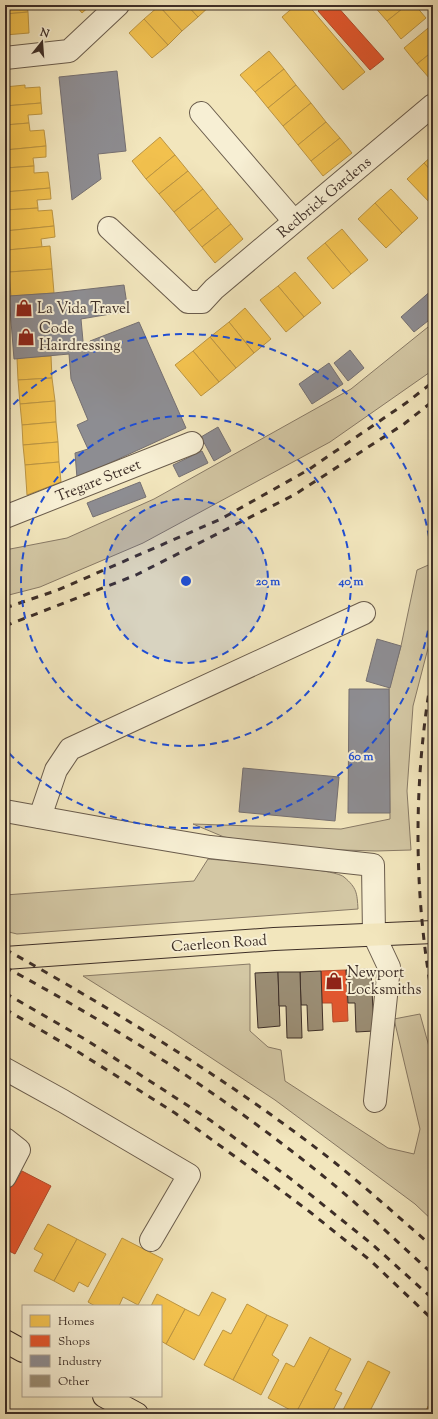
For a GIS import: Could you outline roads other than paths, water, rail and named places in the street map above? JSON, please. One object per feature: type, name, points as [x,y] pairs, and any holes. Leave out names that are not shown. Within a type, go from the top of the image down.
[{"type":"main road","name":"Caerleon Road","points":[[5,958],[274,939],[433,932]]},
{"type":"main road","points":[[5,1341],[22,1350]]},
{"type":"main road","points":[[106,1397],[137,1414]]},
{"type":"street","points":[[5,58],[69,51],[118,5]]},
{"type":"street","name":"Redbrick Gardens","points":[[109,228],[188,302],[202,302],[214,289],[433,105]]},
{"type":"street","points":[[201,113],[294,222]]},
{"type":"street","name":"Tregare Street","points":[[5,517],[192,442]]},
{"type":"street","points":[[40,817],[56,770],[70,749],[364,613]]},
{"type":"street","points":[[5,811],[127,834],[210,847],[373,864],[374,935],[389,967],[375,1101]]},
{"type":"street","points":[[5,1069],[63,1101],[189,1175],[151,1240]]},
{"type":"street","points":[[5,1139],[19,1150],[5,1177]]},
{"type":"railway","points":[[5,608],[58,590],[221,519],[308,470],[406,403],[433,382]]},
{"type":"railway","points":[[5,626],[136,575],[294,495],[404,424],[433,401]]},
{"type":"railway","points":[[433,668],[426,709],[422,751],[418,834],[422,918],[426,960],[433,1001]]},
{"type":"railway","points":[[5,949],[166,1044],[244,1096],[335,1162],[433,1247]]},
{"type":"railway","points":[[5,967],[92,1016],[178,1070],[260,1127],[339,1189],[433,1274]]},
{"type":"railway","points":[[5,993],[88,1041],[210,1120],[291,1179],[373,1245],[433,1299]]},
{"type":"railway","points":[[5,1009],[80,1053],[175,1113],[259,1174],[310,1212],[371,1261],[433,1320]]},
{"type":"place","name":"La Vida Travel","points":[[24,308]]},
{"type":"place","name":"Code Hairdressing","points":[[26,337]]},
{"type":"place","name":"Newport Locksmiths","points":[[334,981]]}]
